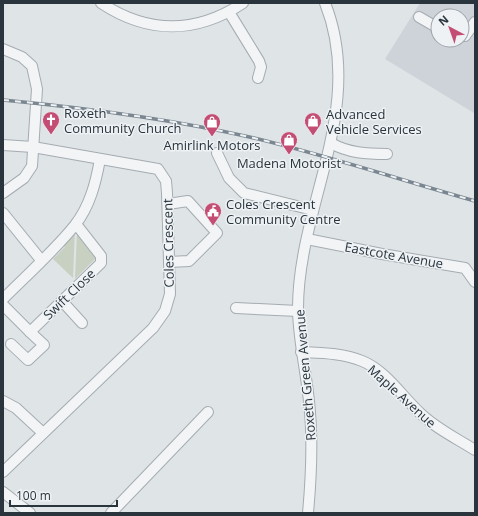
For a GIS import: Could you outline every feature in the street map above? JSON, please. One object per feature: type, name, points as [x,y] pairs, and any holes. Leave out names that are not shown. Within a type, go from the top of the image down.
[{"type":"street","points":[[101,3],[134,20],[155,26],[174,27],[192,25],[229,12],[243,3]]},
{"type":"street","name":"Roxeth Green Avenue","points":[[308,513],[312,472],[310,413],[301,352],[298,311],[301,273],[307,239],[337,108],[339,80],[337,52],[325,3]]},
{"type":"street","points":[[229,12],[259,62],[261,67],[258,78]]},
{"type":"street","points":[[419,17],[430,23]]},
{"type":"street","points":[[3,49],[22,57],[32,66],[37,89],[32,166],[24,178],[3,193]]},
{"type":"street","points":[[330,143],[341,149],[349,151],[387,154]]},
{"type":"street","name":"Coles Crescent","points":[[3,146],[33,147],[158,170],[166,180],[170,294],[165,311],[153,328],[3,472]]},
{"type":"street","points":[[217,153],[229,178],[244,193],[313,210]]},
{"type":"street","points":[[3,299],[76,224],[85,208],[96,182],[100,159]]},
{"type":"street","points":[[168,204],[188,201],[217,232],[189,262],[169,262]]},
{"type":"street","points":[[3,213],[41,260]]},
{"type":"street","name":"Swift Close","points":[[30,332],[101,262],[101,256],[76,224]]},
{"type":"street","name":"Eastcote Avenue","points":[[307,239],[382,254],[465,268],[474,278]]},
{"type":"street","points":[[62,301],[82,323]]},
{"type":"street","points":[[3,305],[44,346],[28,360],[11,344]]},
{"type":"street","points":[[236,308],[298,311]]},
{"type":"street","name":"Maple Avenue","points":[[301,352],[339,354],[363,362],[384,376],[420,413],[443,431],[475,450]]},
{"type":"street","points":[[3,401],[16,408],[43,433]]},
{"type":"street","points":[[111,513],[208,412]]},
{"type":"street","points":[[3,492],[30,513]]},
{"type":"shaded area","points":[[420,3],[475,3],[474,113],[385,59]]},
{"type":"green space","points":[[75,229],[73,278],[53,259],[65,247],[61,243]]},
{"type":"green space","points":[[77,231],[96,258],[75,279]]},
{"type":"railway","points":[[3,100],[129,115],[223,131],[310,152],[475,201]]},
{"type":"place","name":"Roxeth Community Church","points":[[51,135]]},
{"type":"place","name":"Advanced Vehicle Services","points":[[313,136]]},
{"type":"place","name":"Amirlink Motors","points":[[212,137]]},
{"type":"place","name":"Madena Motorist","points":[[289,155]]},
{"type":"place","name":"Coles Crescent Community Centre","points":[[213,226]]}]
